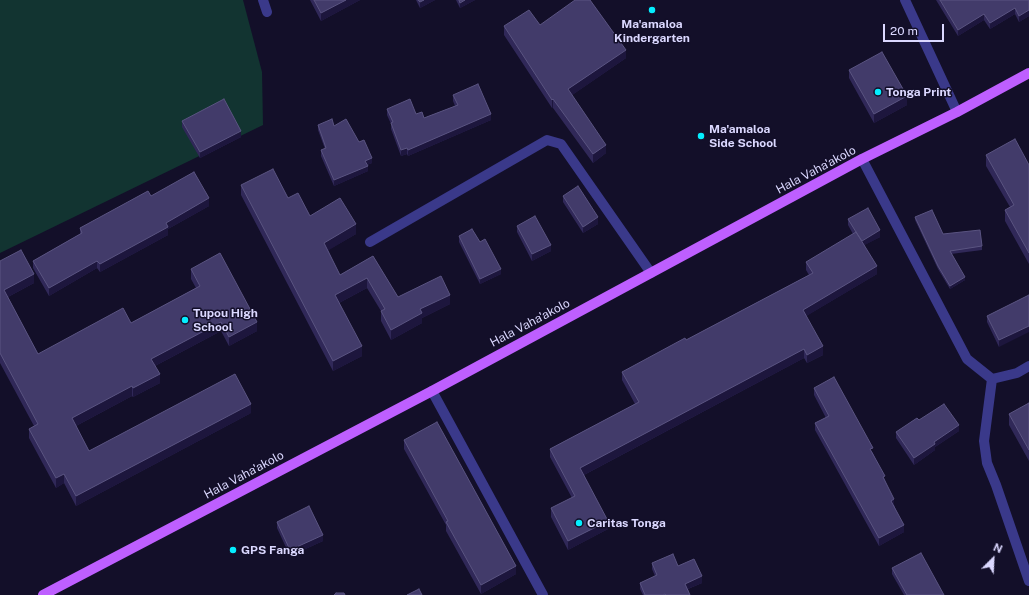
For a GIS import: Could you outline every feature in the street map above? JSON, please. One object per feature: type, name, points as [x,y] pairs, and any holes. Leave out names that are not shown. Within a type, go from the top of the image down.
[{"type":"main road","name":"Hala Vaha'akolo","points":[[43,595],[432,391],[862,159],[957,112],[1029,72]]},
{"type":"street","points":[[263,0],[267,12]]},
{"type":"street","points":[[905,0],[957,112]]},
{"type":"street","points":[[370,242],[547,140],[561,144],[651,273]]},
{"type":"street","points":[[862,159],[967,359],[992,379]]},
{"type":"street","points":[[992,379],[1017,373],[1029,366]]},
{"type":"street","points":[[992,379],[984,441],[987,463],[1029,581]]},
{"type":"street","points":[[432,391],[544,595]]},
{"type":"green space","points":[[0,0],[243,0],[262,72],[263,125],[0,253]]},
{"type":"building","points":[[314,0],[346,0],[321,13]]},
{"type":"building","points":[[575,0],[590,0],[626,50],[568,89],[606,145],[593,154],[553,99],[552,100],[504,26],[529,10],[540,25]]},
{"type":"building","points":[[940,0],[1029,0],[1029,10],[1019,16],[1015,8],[990,23],[984,14],[958,30]]},
{"type":"building","name":"Tonga Print","points":[[882,52],[907,96],[874,114],[849,70]]},
{"type":"building","points":[[478,84],[491,114],[408,150],[407,148],[401,150],[391,123],[393,122],[387,109],[410,99],[416,114],[422,112],[424,118],[458,105],[453,95]]},
{"type":"building","points":[[224,99],[241,131],[200,152],[182,121]]},
{"type":"building","points":[[332,119],[334,126],[346,119],[359,142],[364,140],[372,158],[365,161],[368,166],[334,180],[321,150],[326,148],[318,125]]},
{"type":"building","points":[[1015,139],[1029,165],[1029,253],[1005,210],[1014,205],[986,155]]},
{"type":"building","points":[[273,169],[288,198],[298,193],[310,216],[340,198],[356,224],[324,243],[340,275],[373,256],[398,297],[441,276],[450,295],[420,309],[422,313],[391,330],[381,311],[385,309],[367,278],[335,295],[362,346],[333,361],[241,185]]},
{"type":"building","points":[[194,172],[209,198],[166,223],[168,227],[100,264],[97,261],[49,288],[33,261],[82,233],[80,228],[148,191],[151,196]]},
{"type":"building","points":[[578,186],[598,217],[583,227],[563,196]]},
{"type":"building","points":[[868,208],[880,230],[862,241],[848,219]]},
{"type":"building","points":[[932,210],[943,234],[980,230],[982,246],[950,251],[965,277],[950,286],[938,266],[915,217]]},
{"type":"building","points":[[535,216],[551,245],[532,254],[517,226]]},
{"type":"building","points":[[472,229],[480,242],[485,239],[501,269],[480,279],[459,236]]},
{"type":"building","points":[[856,232],[877,266],[803,310],[823,346],[807,355],[804,349],[580,468],[608,521],[568,541],[551,508],[575,496],[550,449],[639,402],[622,372],[813,273],[806,262]]},
{"type":"building","points":[[21,250],[34,274],[4,290],[38,354],[123,308],[131,323],[200,286],[191,269],[220,253],[257,322],[229,337],[221,322],[151,359],[160,374],[133,388],[132,386],[72,418],[89,451],[235,374],[251,404],[76,496],[64,474],[56,478],[29,429],[38,424],[0,353],[0,261]]},
{"type":"building","points":[[1029,295],[1029,326],[999,340],[987,316]]},
{"type":"building","points":[[834,377],[873,448],[870,449],[885,476],[883,477],[894,499],[891,501],[904,525],[879,538],[815,423],[829,416],[814,388]]},
{"type":"building","points":[[1029,403],[1029,450],[1009,414]]},
{"type":"building","points":[[944,404],[959,425],[914,458],[896,432],[917,418],[919,420]]},
{"type":"building","points":[[437,422],[516,566],[481,585],[446,522],[448,521],[404,440]]},
{"type":"building","points":[[309,506],[323,535],[290,550],[277,522]]},
{"type":"building","points":[[921,553],[944,595],[907,595],[892,568]]},
{"type":"building","points":[[673,554],[678,566],[694,559],[702,576],[685,584],[690,595],[645,595],[640,583],[657,575],[652,563]]},
{"type":"building","points":[[419,589],[422,595],[407,595]]},
{"type":"building","points":[[336,593],[344,593],[345,595],[334,595]]},
{"type":"place","name":"Ma'amaloa Kindergarten","points":[[652,10]]},
{"type":"place","name":"Tonga Print","points":[[878,92]]},
{"type":"place","name":"Ma'amaloa Side School","points":[[701,136]]},
{"type":"place","name":"Tupou High School","points":[[185,320]]},
{"type":"place","name":"Caritas Tonga","points":[[579,523]]},
{"type":"place","name":"GPS Fanga","points":[[233,550]]}]
